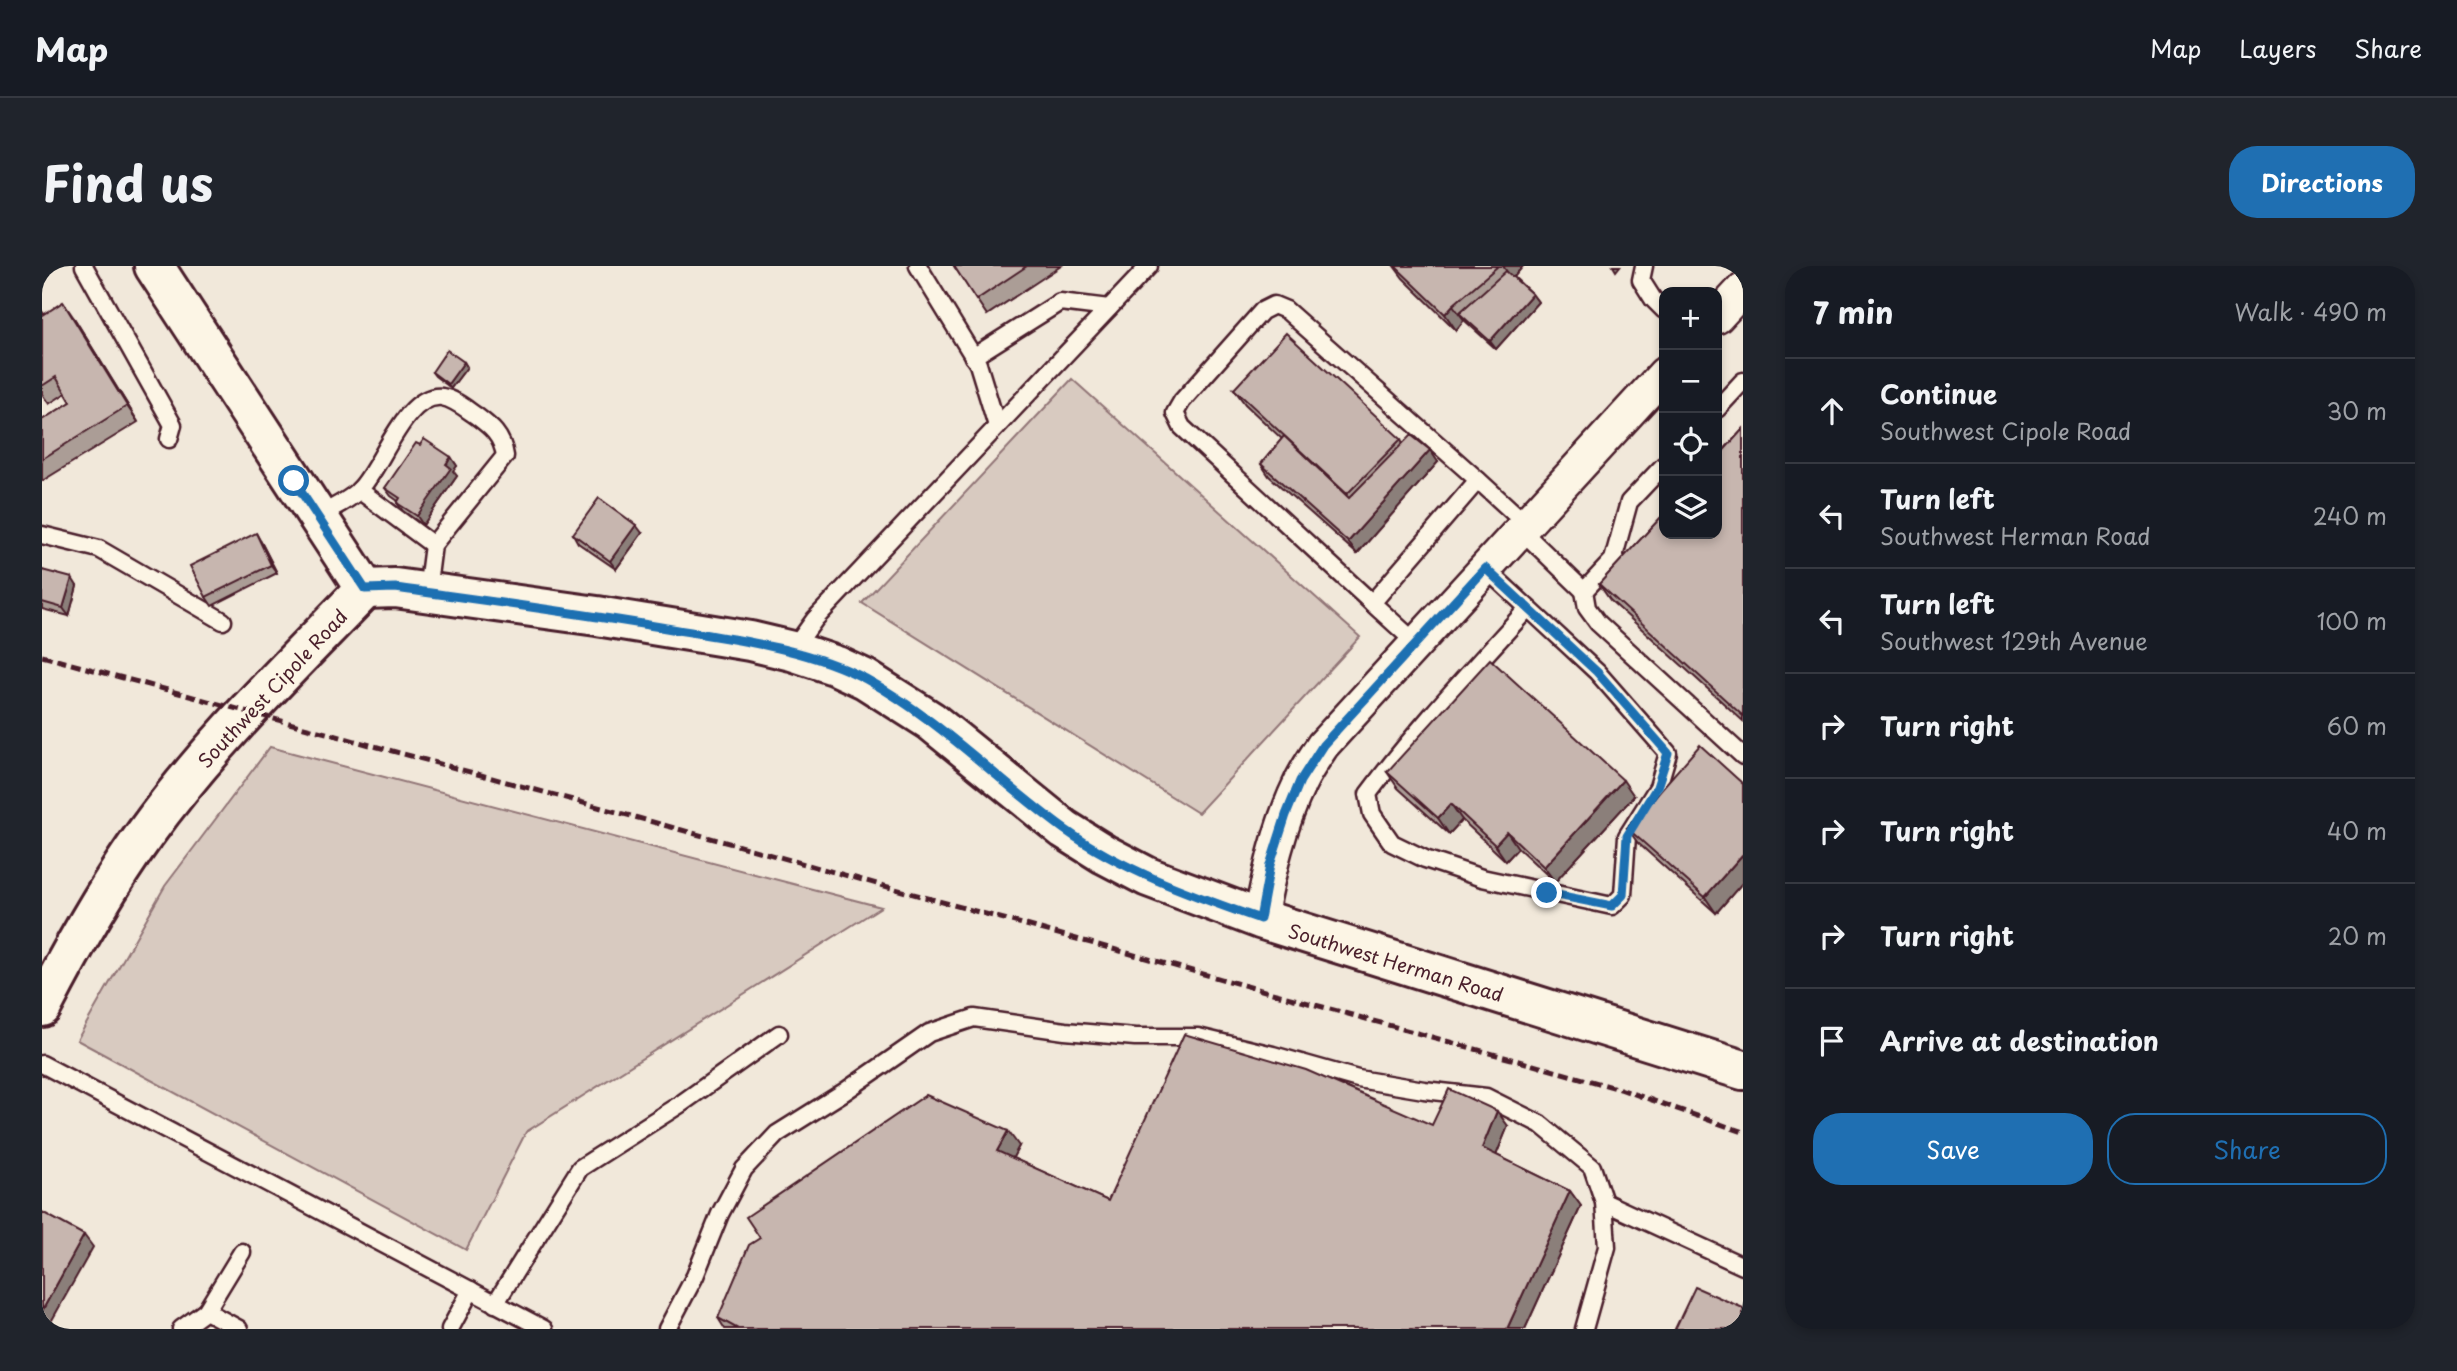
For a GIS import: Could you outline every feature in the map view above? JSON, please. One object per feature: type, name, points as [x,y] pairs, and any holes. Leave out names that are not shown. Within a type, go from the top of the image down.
[{"type":"street","points":[[155,266],[365,589]]},
{"type":"street","points":[[1722,312],[1743,289]]},
{"type":"street","points":[[1260,919],[1270,865],[1300,781],[1323,745],[1659,379]]},
{"type":"street","name":"Southwest Herman Road","points":[[365,589],[395,588],[597,616],[750,642],[837,666],[930,721],[1064,829],[1148,877],[1260,919],[1743,1070]]},
{"type":"street","name":"Southwest Cipole Road","points":[[42,1007],[102,897],[146,833],[193,773],[246,713],[365,589]]},
{"type":"lane","points":[[84,266],[173,425],[169,439]]},
{"type":"lane","points":[[918,266],[973,357],[986,387],[997,426]]},
{"type":"lane","points":[[792,652],[815,619],[1149,266]]},
{"type":"lane","points":[[1644,266],[1641,280],[1659,305]]},
{"type":"lane","points":[[973,357],[1060,302],[1109,308]]},
{"type":"lane","points":[[1416,643],[1182,427],[1175,414],[1182,401],[1262,311],[1274,305],[1286,310],[1478,480],[1584,591],[1587,608],[1598,623],[1743,756]]},
{"type":"lane","points":[[1722,404],[1743,381]]},
{"type":"lane","points":[[317,517],[359,490],[410,412],[426,400],[440,397],[456,402],[496,430],[505,456],[433,545],[427,592]]},
{"type":"lane","points":[[1584,591],[1613,561],[1629,502],[1659,470]]},
{"type":"lane","points":[[1372,603],[1478,480]]},
{"type":"lane","points":[[359,490],[433,545]]},
{"type":"lane","points":[[42,535],[99,550],[223,621]]},
{"type":"lane","points":[[1485,568],[1597,672],[1668,753],[1657,787],[1627,836],[1623,895],[1612,906],[1482,878],[1425,859],[1392,843],[1372,814],[1368,793],[1429,716],[1528,608]]},
{"type":"lane","points":[[667,1329],[695,1276],[720,1214],[744,1169],[777,1134],[929,1033],[974,1018],[1065,1031],[1135,1037],[1198,1037],[1359,1079],[1486,1097],[1540,1124],[1592,1167],[1604,1202],[1606,1247],[1584,1329]]},
{"type":"lane","points":[[495,1304],[580,1168],[682,1103],[779,1034]]},
{"type":"lane","points":[[42,1064],[544,1329]]},
{"type":"lane","points":[[1604,1202],[1743,1266]]},
{"type":"lane","points":[[181,1329],[206,1311],[242,1252]]},
{"type":"lane","points":[[450,1329],[471,1290]]},
{"type":"lane","points":[[206,1311],[239,1329]]},
{"type":"shaded area","points":[[1072,379],[1360,637],[1198,813],[862,603]]},
{"type":"shaded area","points":[[270,747],[881,907],[526,1132],[466,1250],[77,1040],[165,886]]},
{"type":"building","points":[[954,266],[1027,266],[976,300]]},
{"type":"building","points":[[1395,266],[1498,266],[1445,314]]},
{"type":"building","points":[[1506,271],[1532,294],[1490,341],[1459,313]]},
{"type":"building","points":[[63,302],[127,406],[42,459],[42,420],[71,402],[56,377],[42,386],[42,313],[43,315]]},
{"type":"building","points":[[1286,333],[1401,439],[1347,494],[1234,389]]},
{"type":"building","points":[[447,350],[464,362],[448,384],[432,372]]},
{"type":"building","points":[[1743,429],[1743,716],[1599,584],[1659,519],[1659,539],[1722,539],[1722,452]]},
{"type":"building","points":[[1411,435],[1430,450],[1348,542],[1261,464],[1284,436],[1349,498]]},
{"type":"building","points":[[424,439],[451,457],[446,464],[451,468],[417,516],[397,503],[400,498],[385,488],[416,443],[420,445]]},
{"type":"building","points":[[599,498],[636,525],[610,561],[573,534]]},
{"type":"building","points":[[256,533],[271,565],[206,597],[190,566]]},
{"type":"building","points":[[42,570],[72,578],[63,608],[42,602]]},
{"type":"building","points":[[1490,659],[1623,780],[1544,867],[1507,832],[1495,845],[1451,804],[1438,818],[1387,772]]},
{"type":"building","points":[[1700,745],[1743,784],[1743,854],[1705,897],[1627,828]]},
{"type":"building","points":[[1184,1034],[1306,1070],[1432,1125],[1449,1089],[1497,1111],[1482,1148],[1570,1191],[1507,1329],[738,1329],[718,1318],[749,1245],[760,1238],[746,1217],[926,1095],[1008,1131],[997,1151],[1108,1201]]},
{"type":"building","points":[[42,1212],[84,1235],[42,1311]]},
{"type":"building","points":[[1695,1287],[1743,1308],[1743,1329],[1675,1329]]},
{"type":"railway","points":[[42,656],[1620,1089],[1743,1132]]},
{"type":"route","points":[[294,481],[365,589],[395,588],[597,616],[750,642],[837,666],[865,679],[930,721],[1064,829],[1104,854],[1148,877],[1198,898],[1260,919],[1270,865],[1286,815],[1300,781],[1323,745],[1485,568],[1597,672],[1668,753],[1657,787],[1627,836],[1623,895],[1612,906],[1547,893]]}]
